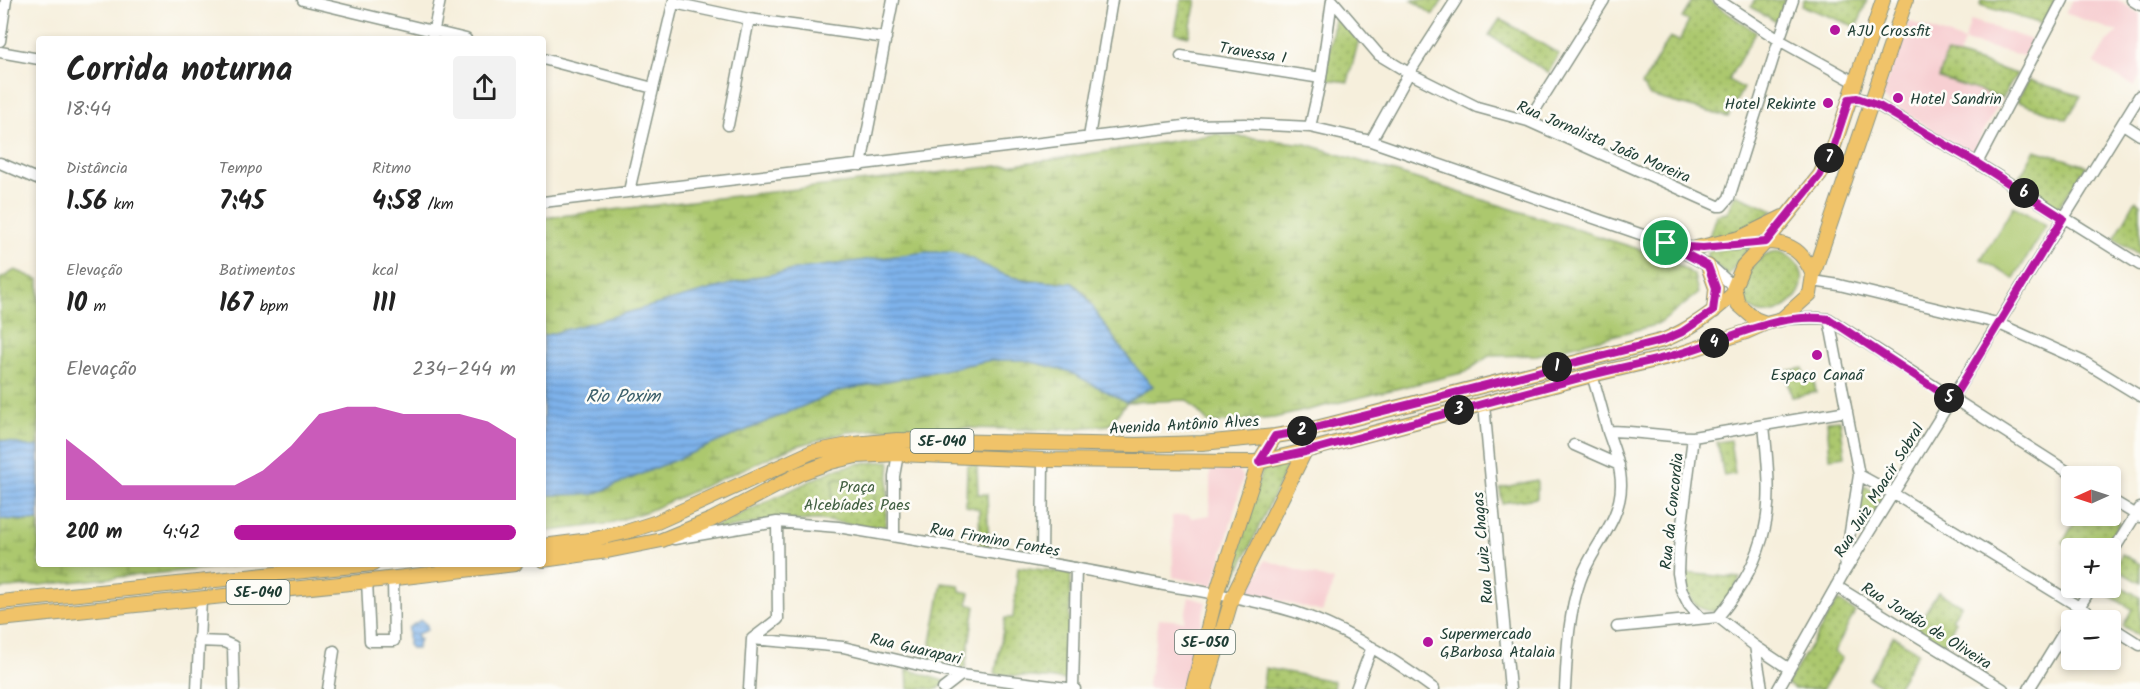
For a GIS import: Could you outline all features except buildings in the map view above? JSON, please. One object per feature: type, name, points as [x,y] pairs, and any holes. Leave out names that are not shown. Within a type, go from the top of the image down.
[{"type":"main road","name":"SE-040","points":[[1734,290],[1743,266],[1820,175],[1833,148],[1883,0]]},
{"type":"main road","name":"SE-040","points":[[1766,323],[1782,319],[1810,294],[1813,278],[1906,0]]},
{"type":"main road","points":[[1696,248],[1740,238],[1788,215]]},
{"type":"main road","points":[[1765,242],[1778,242],[1792,247],[1806,260],[1813,278]]},
{"type":"main road","points":[[1708,266],[1716,288],[1713,311]]},
{"type":"main road","points":[[1734,290],[1738,304],[1744,311],[1766,323]]},
{"type":"main road","name":"Avenida Antônio Alves","points":[[546,546],[590,540],[657,522],[813,452],[854,444],[897,440],[1136,445],[1202,443],[1297,432],[1664,340],[1682,332],[1713,311],[1734,290]]},
{"type":"main road","name":"Avenida Antônio Alves","points":[[662,540],[711,520],[801,473],[856,456],[898,454],[1043,460],[1259,462],[1673,356],[1766,323]]},
{"type":"main road","points":[[1205,689],[1232,598],[1305,452],[1303,440],[1297,432]]},
{"type":"main road","points":[[1216,595],[1259,462],[1275,436]]},
{"type":"main road","name":"SE-040","points":[[546,560],[662,540]]},
{"type":"main road","name":"SE-040","points":[[0,602],[344,567]]},
{"type":"main road","name":"SE-040","points":[[0,619],[367,582],[491,567]]},
{"type":"main road","name":"SE-050","points":[[1193,689],[1216,595]]},
{"type":"street","points":[[0,41],[6,0]]},
{"type":"street","points":[[303,0],[433,35],[440,0]]},
{"type":"street","points":[[861,165],[893,0]]},
{"type":"street","points":[[1089,137],[1112,0]]},
{"type":"street","points":[[1311,127],[1321,78],[1332,0]]},
{"type":"street","name":"Rua Jornalista João Moreira","points":[[1332,0],[1379,55],[1409,73],[1478,107],[1528,121],[1713,205],[1722,206],[1730,198],[1779,40]]},
{"type":"street","points":[[1371,141],[1409,73],[1456,0]]},
{"type":"street","points":[[1528,121],[1604,0]]},
{"type":"street","points":[[1718,0],[1779,40],[1855,82]]},
{"type":"street","points":[[1779,40],[1793,0]]},
{"type":"street","points":[[1977,163],[2063,0]]},
{"type":"street","points":[[2132,0],[2140,5]]},
{"type":"street","points":[[630,191],[674,2],[749,19],[886,38]]},
{"type":"street","points":[[728,125],[749,19]]},
{"type":"street","points":[[0,52],[36,58]]},
{"type":"street","name":"Travessa I","points":[[1181,56],[1321,78]]},
{"type":"street","points":[[546,60],[653,88]]},
{"type":"street","name":"Rua Juiz Moacir Sobral","points":[[1778,689],[1843,574],[2140,95]]},
{"type":"street","points":[[1849,99],[1857,98],[1872,102],[1977,163],[2140,266]]},
{"type":"street","points":[[546,202],[1192,125],[1245,124],[1311,127],[1371,141],[1666,243],[1696,248],[1765,242]]},
{"type":"street","points":[[2123,124],[2140,135]]},
{"type":"street","points":[[0,163],[36,179]]},
{"type":"street","points":[[1666,243],[1708,266],[1734,290]]},
{"type":"street","points":[[1813,278],[1999,324],[2084,362],[2140,396]]},
{"type":"street","points":[[1782,319],[1829,319],[1952,400],[2061,468]]},
{"type":"street","points":[[1829,319],[1859,475],[1843,574]]},
{"type":"street","points":[[1565,689],[1571,614],[1584,569],[1611,523],[1621,485],[1619,465],[1592,375]]},
{"type":"street","name":"Rua Luiz Chagas","points":[[1484,404],[1510,689]]},
{"type":"street","points":[[1608,430],[1693,437],[1847,411]]},
{"type":"street","points":[[1718,617],[1733,599],[1750,567],[1765,527],[1769,478],[1764,425]]},
{"type":"street","name":"Rua da Concordia","points":[[1693,437],[1678,573],[1681,589],[1689,605],[1700,617]]},
{"type":"street","points":[[1574,445],[1619,465]]},
{"type":"street","points":[[894,536],[894,476],[898,454]]},
{"type":"street","points":[[1042,562],[1043,460]]},
{"type":"street","points":[[1859,475],[2084,610]]},
{"type":"street","points":[[2121,504],[2139,513],[2121,540]]},
{"type":"street","points":[[777,522],[777,619],[781,640]]},
{"type":"street","name":"Rua Firmino Fontes","points":[[662,540],[777,522],[838,527],[1076,568],[1232,598],[1295,612],[1331,627],[1372,647],[1434,689]]},
{"type":"street","points":[[1851,524],[1857,536],[1867,537]]},
{"type":"street","points":[[1074,689],[1076,568]]},
{"type":"street","points":[[367,582],[370,641],[394,641],[393,579]]},
{"type":"street","name":"Rua Jordão de Oliveira","points":[[1836,586],[2003,689]]},
{"type":"street","points":[[197,689],[201,598]]},
{"type":"street","points":[[2029,689],[2085,598]]},
{"type":"street","points":[[1617,627],[1718,617],[1788,668]]},
{"type":"street","points":[[749,689],[752,639],[777,619]]},
{"type":"street","points":[[2121,633],[2140,645]]},
{"type":"street","name":"Rua Guarapari","points":[[752,639],[843,647],[961,675],[1074,689]]},
{"type":"street","points":[[198,641],[224,642],[233,646],[234,689]]},
{"type":"street","points":[[1755,646],[1759,672],[1758,689],[1778,689]]},
{"type":"street","points":[[1356,689],[1372,647]]},
{"type":"street","points":[[328,689],[334,651]]},
{"type":"street","points":[[1759,672],[1762,665],[1768,661],[1777,660]]},
{"type":"street","points":[[944,689],[961,675]]},
{"type":"shaded area","points":[[2073,0],[2118,0],[2140,14],[2140,77],[2134,87],[2094,63],[2106,43],[2118,32],[2065,13]]},
{"type":"shaded area","points":[[1971,20],[2032,40],[2024,56],[1964,41]]},
{"type":"shaded area","points":[[1908,21],[1964,41],[1959,56],[1946,54],[1939,78],[2002,98],[1971,155],[1881,97]]},
{"type":"shaded area","points":[[1210,470],[1238,470],[1243,478],[1214,586],[1173,577],[1172,516],[1189,515],[1191,518],[1210,515]]},
{"type":"shaded area","points":[[1265,560],[1334,581],[1322,612],[1248,592]]},
{"type":"shaded area","points":[[1189,597],[1206,602],[1185,689],[1147,689],[1159,619],[1184,621]]},
{"type":"green space","points":[[1181,0],[1196,0],[1189,36],[1175,33]]},
{"type":"green space","points":[[1412,0],[1443,0],[1433,15]]},
{"type":"green space","points":[[1693,0],[1708,0],[1756,32],[1728,80],[1743,88],[1728,117],[1650,96],[1642,85],[1670,37],[1679,41],[1689,21],[1682,18]]},
{"type":"green space","points":[[1754,0],[1785,0],[1778,23],[1751,7]]},
{"type":"green space","points":[[1804,0],[1867,0],[1857,27],[1802,6]]},
{"type":"green space","points":[[1981,0],[2056,0],[2042,24],[1980,5]]},
{"type":"green space","points":[[1335,18],[1359,39],[1348,82],[1324,79]]},
{"type":"green space","points":[[1500,19],[1559,54],[1548,73],[1489,35]]},
{"type":"green space","points":[[1946,54],[2017,74],[2002,98],[1939,78]]},
{"type":"green space","points":[[2029,80],[2081,96],[2067,119],[2016,101]]},
{"type":"green space","points":[[1217,134],[1306,144],[1667,258],[1694,275],[1698,294],[1659,324],[1537,355],[1489,356],[1466,372],[1274,418],[1209,423],[1187,400],[1127,402],[1109,425],[1056,430],[912,427],[848,432],[793,447],[648,511],[607,524],[546,532],[546,495],[594,494],[839,391],[991,360],[1024,360],[1068,371],[1126,402],[1153,386],[1137,370],[1096,313],[1086,294],[1073,283],[1012,277],[955,253],[926,252],[756,277],[546,335],[546,218],[1050,160]]},
{"type":"green space","points":[[2035,150],[2087,166],[2058,208],[2018,180]]},
{"type":"green space","points":[[1735,194],[1774,210],[1749,229],[1708,240],[1716,215],[1727,213]]},
{"type":"green space","points":[[2136,200],[2140,203],[2140,255],[2114,239]]},
{"type":"green space","points":[[2014,206],[2046,226],[2014,279],[1981,259]]},
{"type":"green space","points":[[1750,246],[1728,276],[1707,259],[1707,252]]},
{"type":"green space","points":[[1779,251],[1796,263],[1802,277],[1800,291],[1791,302],[1778,311],[1765,313],[1752,309],[1742,292],[1746,277],[1760,257]]},
{"type":"green space","points":[[15,270],[36,279],[36,446],[0,440],[0,279]]},
{"type":"green space","points":[[1803,368],[1805,376],[1813,375],[1816,392],[1792,397],[1785,371]]},
{"type":"green space","points":[[1840,420],[1845,456],[1830,458],[1827,421]]},
{"type":"green space","points":[[1730,440],[1735,474],[1724,476],[1717,442]]},
{"type":"green space","name":"Praça Alcebíades Paes","points":[[890,461],[885,529],[820,520],[762,522],[699,534],[833,470],[861,463]]},
{"type":"green space","points":[[1289,462],[1228,594],[1221,592],[1263,468]]},
{"type":"green space","points":[[967,465],[977,465],[978,494],[987,494],[989,547],[980,544],[979,509],[966,506]]},
{"type":"green space","points":[[833,479],[875,480],[874,510],[832,508]]},
{"type":"green space","points":[[1537,480],[1537,498],[1502,503],[1500,488]]},
{"type":"green space","points":[[1865,486],[1883,496],[1863,534],[1856,529],[1861,491]]},
{"type":"green space","points":[[0,519],[36,521],[36,567],[222,567],[0,589]]},
{"type":"green space","points":[[2072,526],[2118,526],[2110,538],[2065,538]]},
{"type":"green space","points":[[2122,554],[2140,564],[2140,583],[2121,572]]},
{"type":"green space","points":[[1018,567],[1071,573],[1067,680],[995,674],[1005,618],[1013,618]]},
{"type":"green space","points":[[1682,573],[1740,578],[1727,603],[1715,612],[1700,608],[1691,600]]},
{"type":"green space","points":[[942,583],[959,585],[960,591],[970,593],[967,604],[975,606],[965,669],[928,659]]},
{"type":"green space","points":[[2121,587],[2140,597],[2140,637],[2123,626],[2132,609],[2113,598],[2121,598]]},
{"type":"green space","points":[[1938,592],[1961,605],[1952,619],[1956,621],[1943,645],[1916,627]]},
{"type":"green space","points":[[1838,600],[1855,612],[1834,652],[1842,658],[1823,689],[1794,689],[1787,684]]},
{"type":"green space","points":[[1893,636],[1918,652],[1896,689],[1887,689],[1869,679]]},
{"type":"green space","points":[[1265,668],[1334,681],[1333,689],[1263,689]]},
{"type":"green space","points":[[907,669],[947,682],[938,689],[908,689]]},
{"type":"water","name":"Rio Poxim","points":[[926,252],[952,252],[1004,275],[1019,279],[1072,283],[1085,296],[1126,354],[1153,386],[1126,402],[1068,371],[1024,360],[991,360],[839,391],[594,494],[546,495],[546,335],[756,277]]},
{"type":"water","points":[[0,440],[36,446],[36,521],[0,519]]},
{"type":"water","points":[[421,620],[427,625],[427,630],[417,634],[417,639],[420,639],[417,649],[412,649],[408,645],[408,628]]},
{"type":"place","name":"AJU Crossfit","points":[[1835,30]]},
{"type":"place","name":"Hotel Sandrin","points":[[1898,98]]},
{"type":"place","name":"Hotel Rekinte","points":[[1828,103]]},
{"type":"place","name":"Espaço Canaã","points":[[1817,355]]},
{"type":"place","name":"Supermercado GBarbosa Atalaia","points":[[1428,642]]},
{"type":"route","points":[[1857,98],[1872,102],[1977,163],[2063,218],[1952,400],[1829,319],[1782,319],[1673,356],[1259,462],[1275,436],[1300,432],[1664,340],[1682,332],[1713,311],[1716,288],[1708,266],[1666,243],[1711,248],[1766,242],[1820,175],[1833,148],[1849,99],[1857,98]]}]
